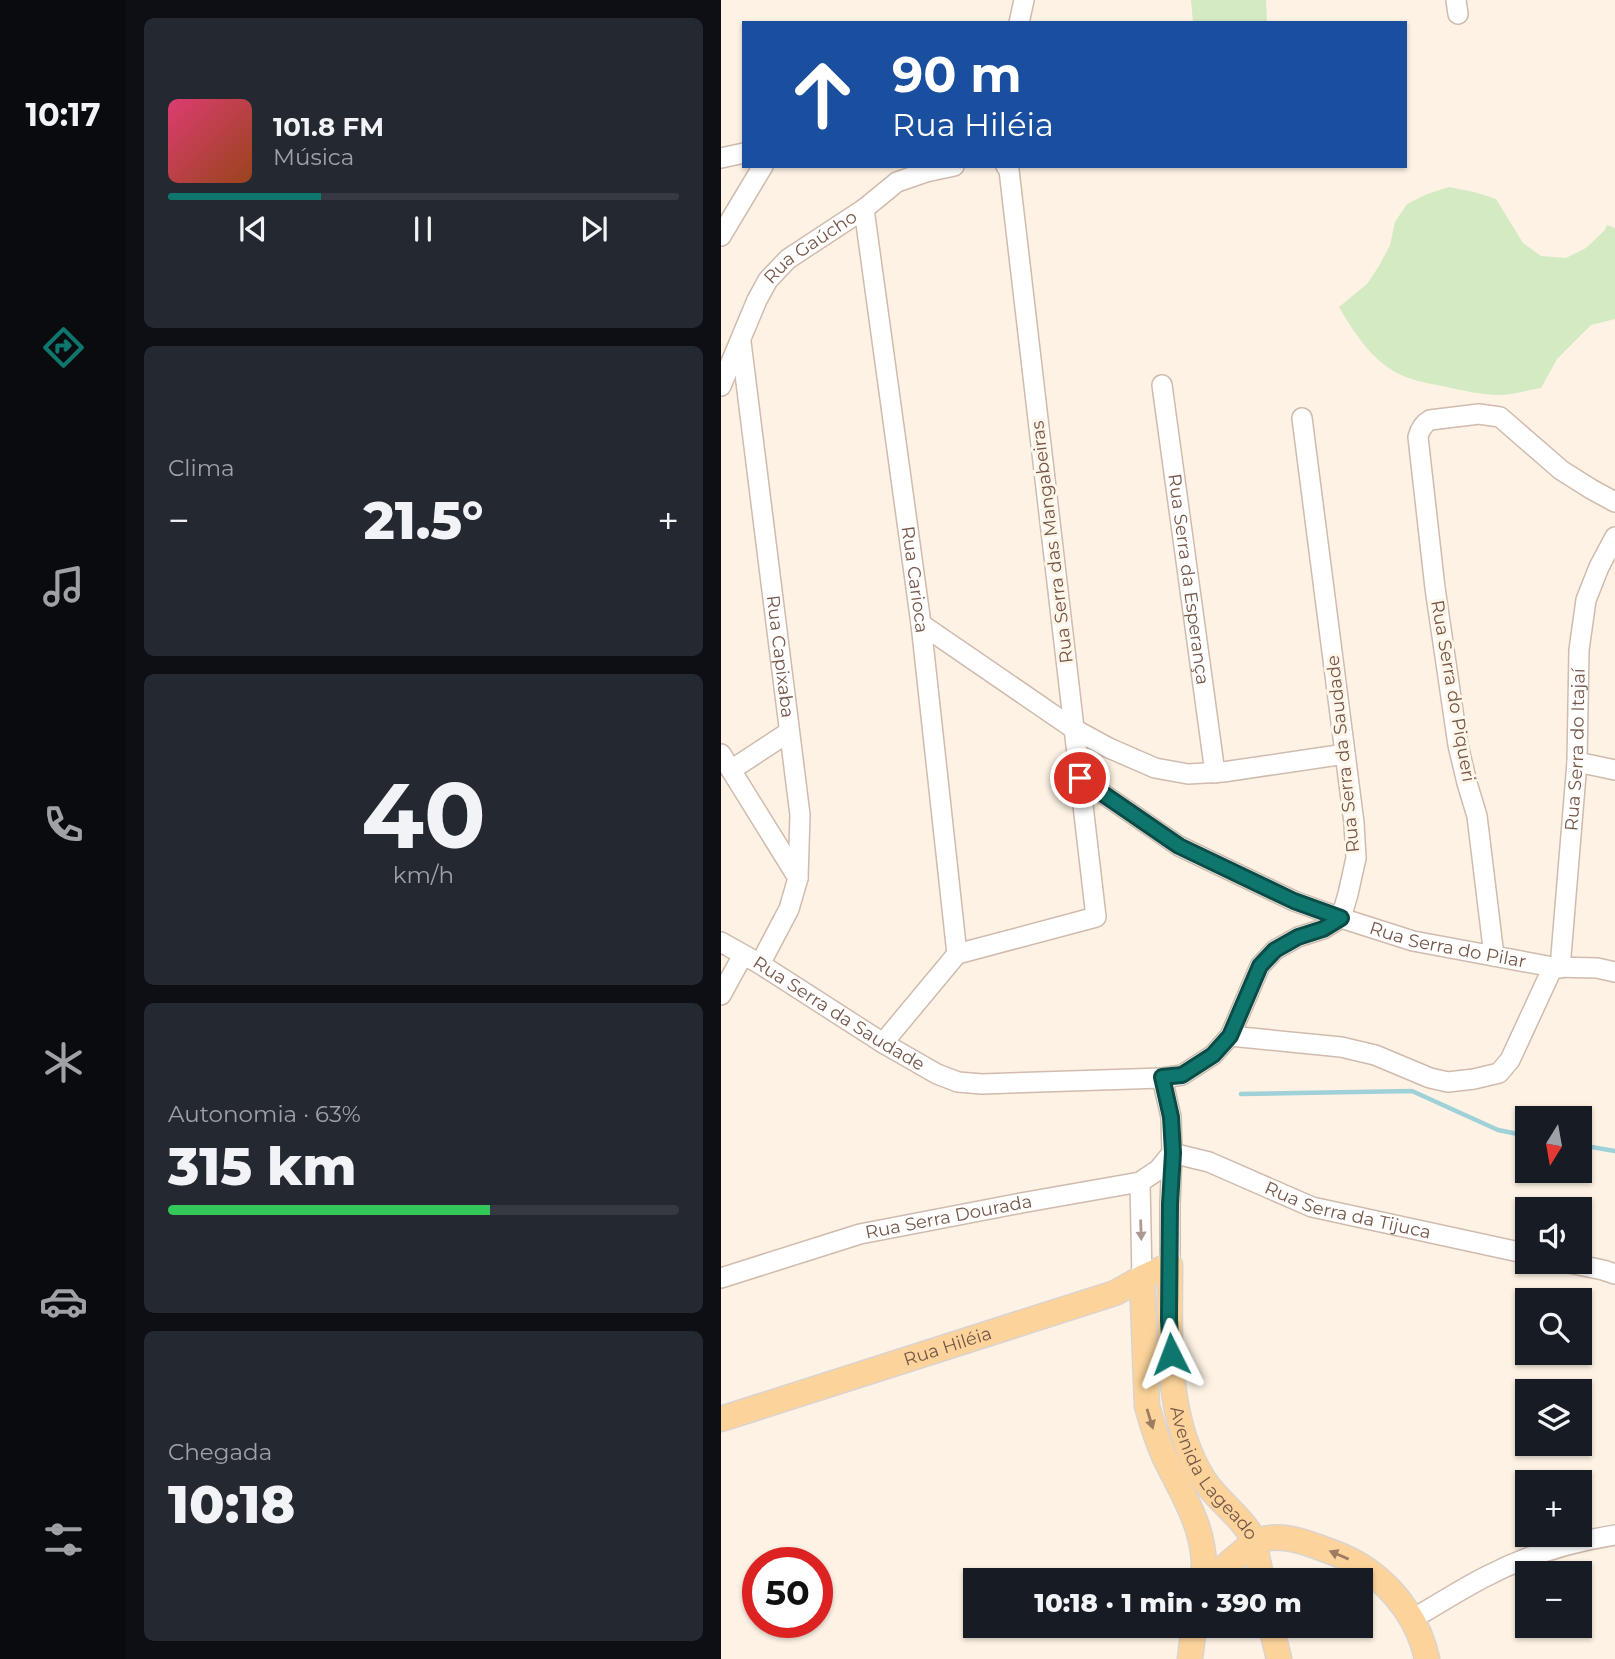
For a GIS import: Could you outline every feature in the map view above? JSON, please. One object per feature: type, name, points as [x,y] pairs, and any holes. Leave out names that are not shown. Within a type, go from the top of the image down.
[{"type":"main road","name":"Rua Hiléia","points":[[721,1419],[1115,1293],[1170,1265]]},
{"type":"main road","name":"Avenida Lageado","points":[[1170,1265],[1169,1320],[1178,1413],[1195,1463],[1222,1503],[1245,1525],[1254,1542],[1259,1568]]},
{"type":"main road","name":"Avenida Lageado","points":[[1142,1278],[1147,1406],[1164,1455],[1199,1529],[1204,1568]]},
{"type":"main road","points":[[1223,1568],[1262,1538],[1289,1538],[1342,1555],[1367,1569],[1393,1592],[1412,1619],[1427,1659]]},
{"type":"main road","points":[[1190,1659],[1193,1638]]},
{"type":"main road","points":[[1274,1638],[1279,1659]]},
{"type":"street","points":[[1019,21],[1024,0]]},
{"type":"street","points":[[721,158],[742,153]]},
{"type":"street","points":[[721,236],[762,168]]},
{"type":"street","name":"Rua Gaúcho","points":[[721,386],[757,300],[768,280],[788,259],[864,209],[897,182],[945,168]]},
{"type":"street","name":"Rua Serra das Mangabeiras","points":[[957,954],[1096,917],[1008,168]]},
{"type":"street","name":"Rua Carioca","points":[[864,209],[921,624],[957,954]]},
{"type":"street","name":"Rua Capixaba","points":[[721,995],[752,960],[789,909],[798,878],[800,815],[741,342]]},
{"type":"street","name":"Rua Serra da Esperança","points":[[1162,385],[1215,773]]},
{"type":"street","name":"Rua Serra do Piqueri","points":[[1494,956],[1477,816],[1458,745],[1435,588],[1418,437],[1422,426],[1430,420],[1479,414],[1500,417],[1561,470],[1615,502]]},
{"type":"street","name":"Rua Serra da Saudade","points":[[1302,418],[1354,823],[1356,858],[1341,918]]},
{"type":"street","name":"Rua Serra do Itajaí","points":[[1557,967],[1577,762],[1579,650],[1586,600],[1615,537]]},
{"type":"street","points":[[921,624],[1074,729],[1155,768],[1188,775],[1345,754]]},
{"type":"street","points":[[789,732],[726,762],[798,878]]},
{"type":"street","points":[[1577,762],[1615,770]]},
{"type":"street","name":"Rua Serra do Pilar","points":[[1080,778],[1179,846],[1294,901],[1413,941],[1557,967]]},
{"type":"street","points":[[1173,1153],[1171,1117],[1162,1077],[1182,1075],[1213,1055],[1230,1036],[1260,966],[1275,950],[1341,918]]},
{"type":"street","name":"Rua Serra da Saudade","points":[[721,942],[883,1043],[937,1074],[958,1082],[982,1084],[1162,1077]]},
{"type":"street","points":[[883,1043],[957,954]]},
{"type":"street","points":[[1230,1036],[1341,1047],[1375,1055],[1430,1078],[1448,1082],[1474,1079],[1499,1073],[1510,1059],[1557,967],[1597,968],[1615,972]]},
{"type":"street","name":"Rua Serra Dourada","points":[[721,1278],[860,1234],[1140,1182],[1158,1170],[1173,1153]]},
{"type":"street","name":"Rua Serra da Tijuca","points":[[1173,1153],[1209,1162],[1312,1207],[1515,1251]]},
{"type":"street","name":"Avenida Lageado","points":[[1170,1265],[1173,1153]]},
{"type":"street","name":"Avenida Lageado","points":[[1140,1182],[1142,1278]]},
{"type":"street","points":[[1592,1268],[1615,1274]]},
{"type":"street","points":[[1412,1619],[1463,1588],[1517,1562],[1573,1543],[1615,1535]]},
{"type":"green space","points":[[1191,0],[1266,0],[1267,21],[1193,21]]},
{"type":"green space","points":[[1449,187],[1496,199],[1523,243],[1541,256],[1566,258],[1586,248],[1607,225],[1615,228],[1615,319],[1591,325],[1557,359],[1541,388],[1499,395],[1469,392],[1405,377],[1389,368],[1372,353],[1339,307],[1367,284],[1379,266],[1390,245],[1395,222],[1407,204]]},
{"type":"waterway","points":[[1241,1094],[1412,1091],[1498,1130],[1515,1133]]},
{"type":"waterway","points":[[1593,1147],[1615,1151]]},
{"type":"route","points":[[1080,778],[1179,846],[1294,901],[1341,918],[1275,950],[1260,966],[1230,1036],[1213,1055],[1182,1075],[1162,1077],[1171,1117],[1173,1153],[1170,1204],[1171,1354]]}]
